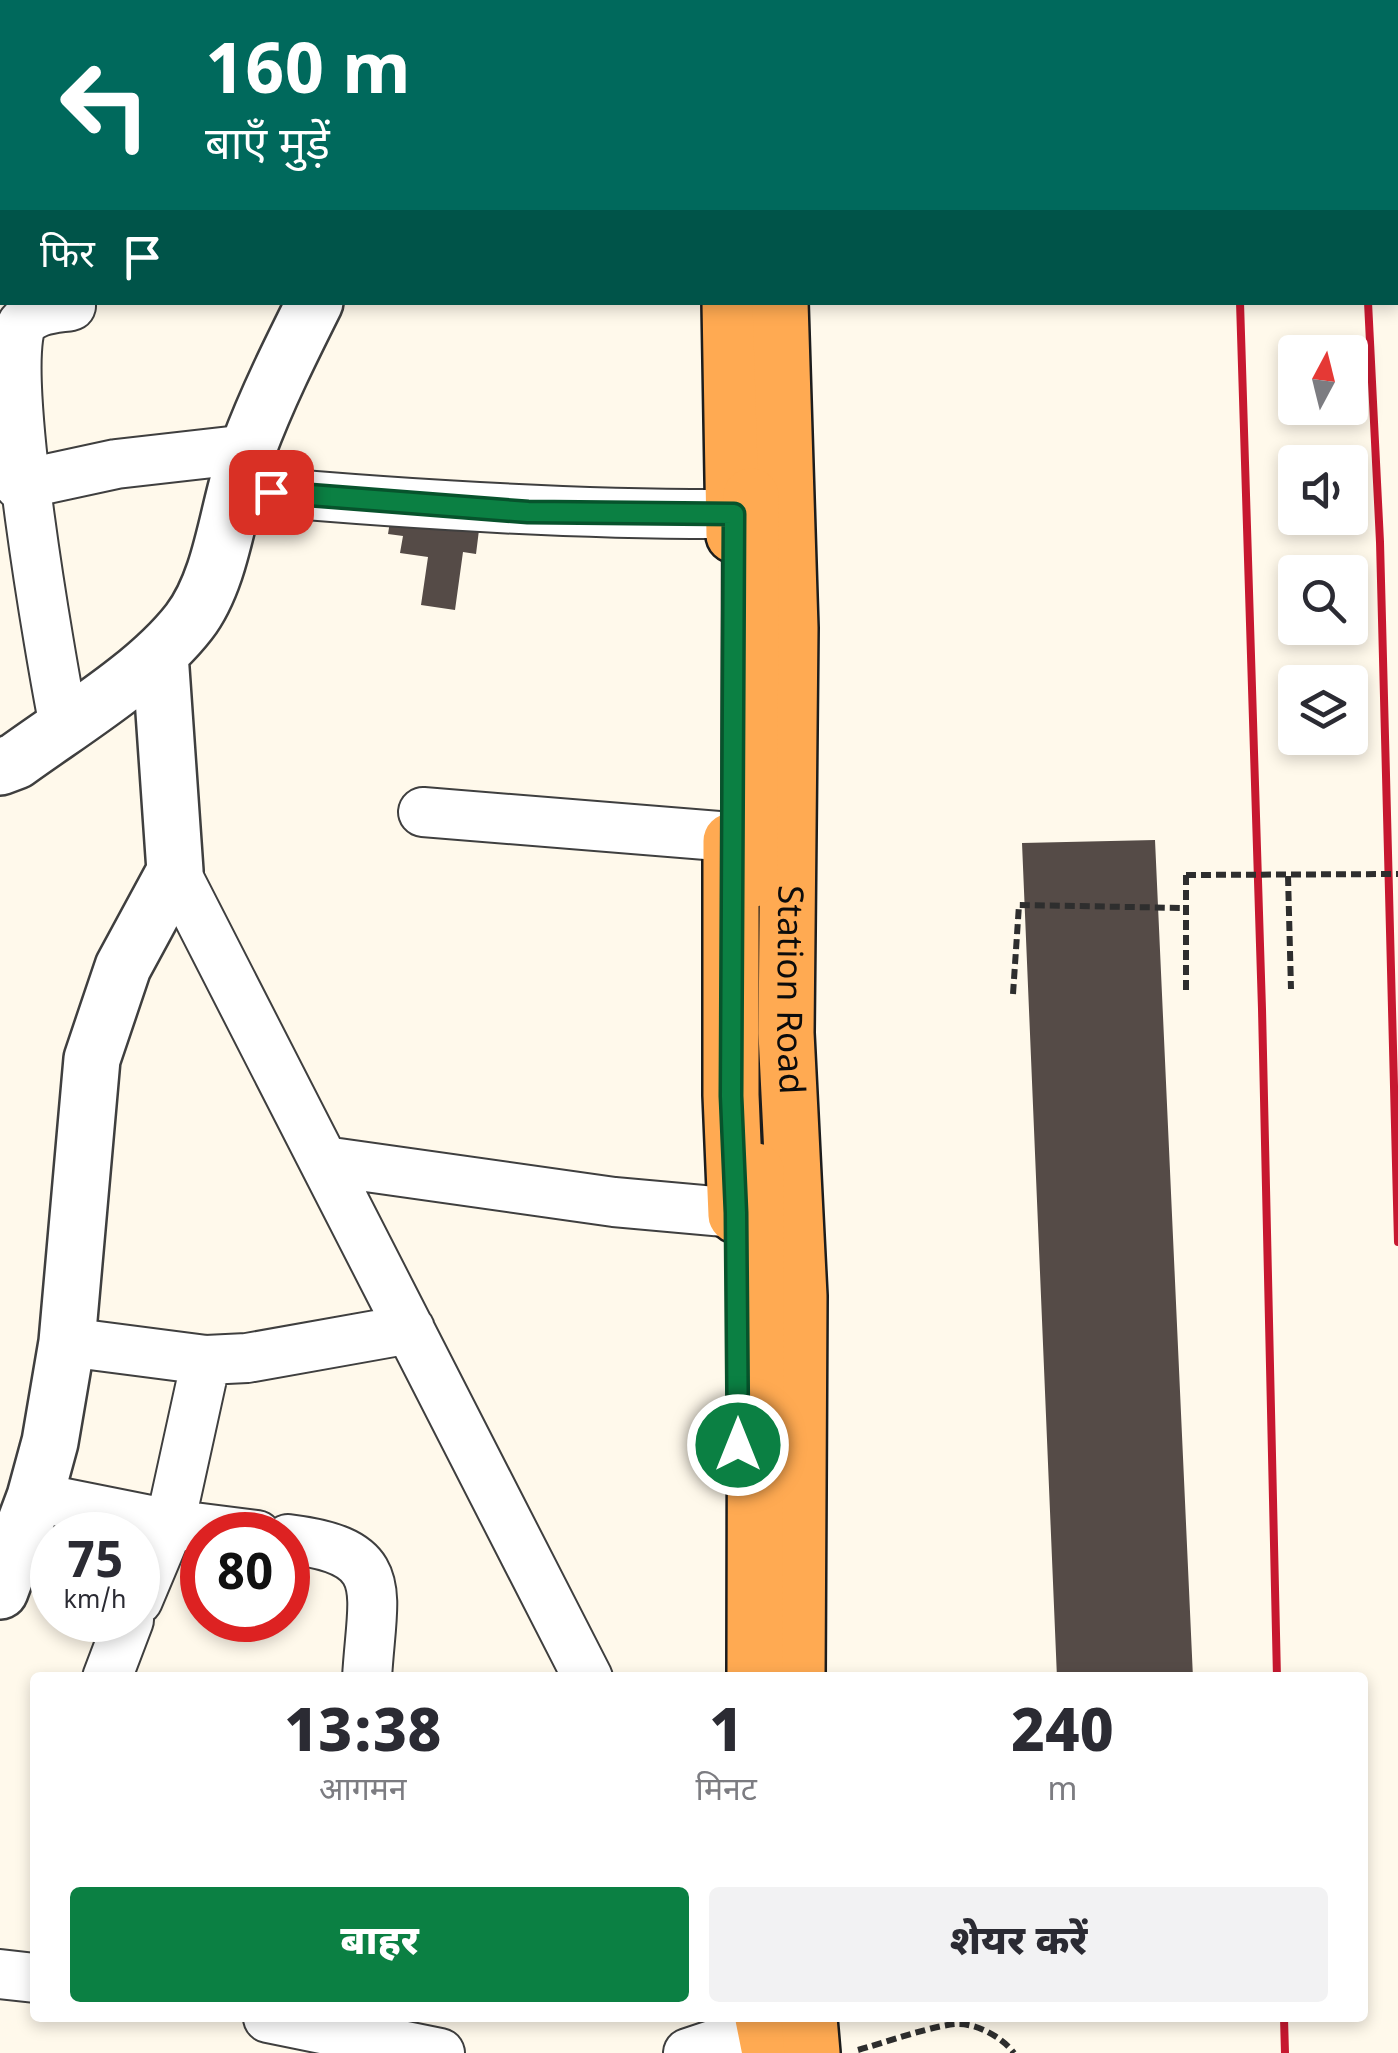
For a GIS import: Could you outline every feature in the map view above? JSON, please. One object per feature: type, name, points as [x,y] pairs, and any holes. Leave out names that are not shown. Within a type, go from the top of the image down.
[{"type":"highway","name":"Station Road","points":[[730,305],[734,514],[731,1096],[736,1213],[738,1672]]},
{"type":"highway","points":[[745,305],[751,398],[748,758],[758,1251],[755,1672]]},
{"type":"highway","points":[[764,305],[770,444],[770,874],[779,1338],[774,1672]]},
{"type":"highway","name":"Station Road","points":[[780,305],[790,628],[786,1033],[799,1296],[796,1672]]},
{"type":"highway","points":[[809,2022],[812,2053]]},
{"type":"street","points":[[0,767],[16,761],[160,654],[192,619],[214,570],[241,469],[278,376],[314,305]]},
{"type":"street","points":[[64,726],[15,463],[12,349],[21,325],[40,310],[70,306]]},
{"type":"street","points":[[19,485],[116,464],[241,469],[472,509],[603,515],[734,514]]},
{"type":"street","points":[[160,654],[175,871],[585,1672]]},
{"type":"street","points":[[423,812],[731,837]]},
{"type":"street","points":[[0,1591],[35,1497],[50,1442],[67,1342],[92,1060],[123,967],[175,871]]},
{"type":"street","points":[[324,1161],[614,1202],[736,1213]]},
{"type":"street","points":[[67,1342],[206,1360],[247,1358],[410,1329]]},
{"type":"street","points":[[160,1548],[170,1524],[206,1360]]},
{"type":"street","points":[[35,1497],[180,1525]]},
{"type":"street","points":[[310,1543],[344,1550],[359,1559],[370,1578],[367,1672]]},
{"type":"street","points":[[109,1672],[121,1642]]},
{"type":"street","points":[[0,1974],[30,1977]]},
{"type":"street","points":[[270,2022],[270,2053]]},
{"type":"street","points":[[289,2022],[440,2053]]},
{"type":"street","points":[[688,2053],[764,2035]]},
{"type":"path","points":[[1186,995],[1186,875],[1398,874]]},
{"type":"path","points":[[1288,876],[1291,988]]},
{"type":"path","points":[[1013,994],[1019,905],[1185,908]]},
{"type":"path","points":[[846,2053],[957,2023],[981,2029],[1014,2053]]},
{"type":"building","points":[[392,509],[480,522],[476,554],[463,552],[455,610],[421,605],[428,557],[400,553],[403,536],[388,534]]},
{"type":"building","points":[[1155,840],[1193,1672],[1057,1672],[1022,843]]},
{"type":"railway","points":[[1240,305],[1277,1672]]},
{"type":"railway","points":[[1368,305],[1380,542],[1398,1242]]},
{"type":"railway","points":[[1284,2022],[1285,2053]]},
{"type":"route","points":[[271,492],[528,512],[734,514],[731,1096],[738,1445]]}]
